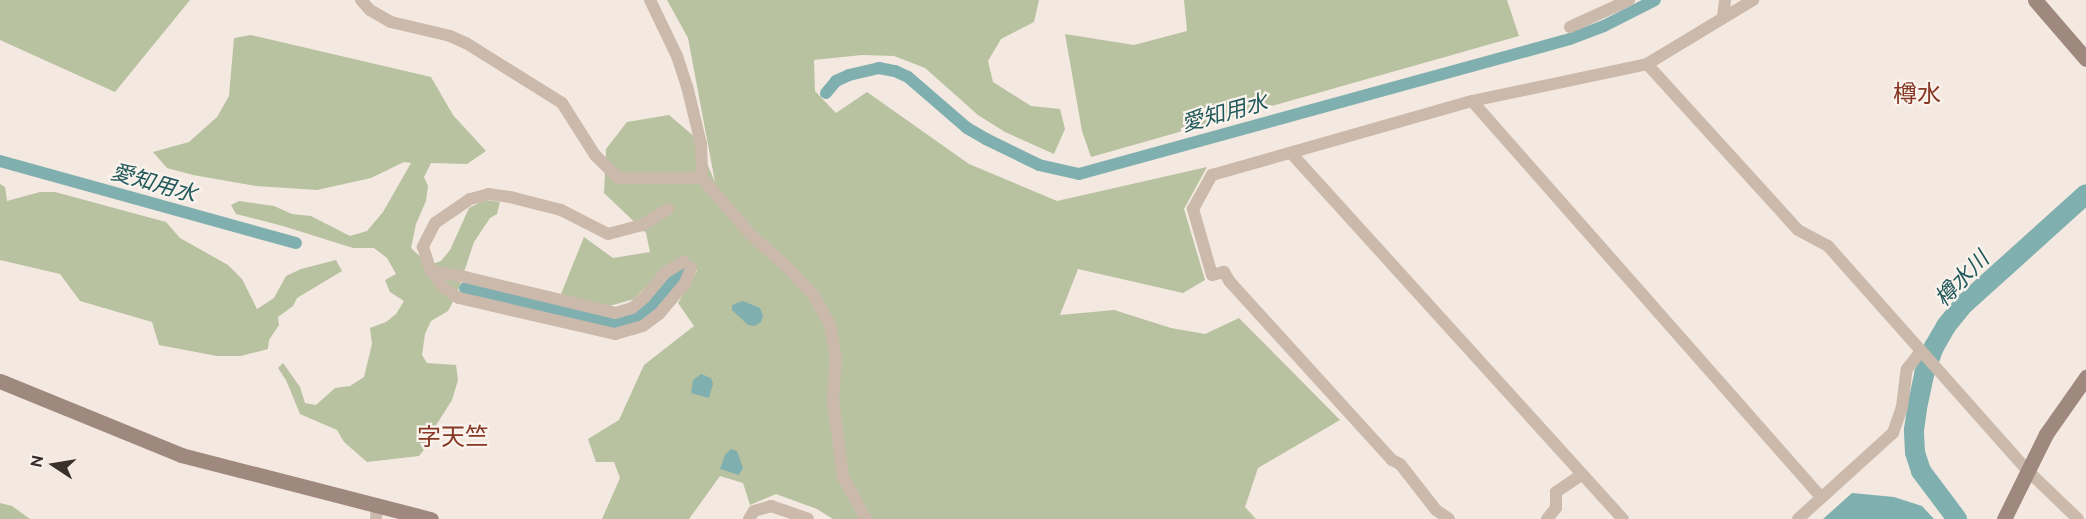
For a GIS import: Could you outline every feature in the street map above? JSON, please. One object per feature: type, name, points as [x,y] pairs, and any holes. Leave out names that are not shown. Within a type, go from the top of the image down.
[{"type":"street","points":[[362,0],[370,10],[391,22],[450,36],[466,43],[562,103],[595,155],[618,178],[702,178]]},
{"type":"street","points":[[650,0],[677,56],[687,87],[701,144],[702,178],[750,234],[788,268],[814,296],[826,315],[835,348],[833,400],[843,477],[866,519]]},
{"type":"street","points":[[1570,27],[1629,0]]},
{"type":"street","points":[[1723,17],[1725,0]]},
{"type":"street","points":[[1449,519],[1436,510],[1400,464],[1392,460],[1230,282],[1224,272],[1212,275],[1193,209],[1212,175],[1472,101],[1647,64],[1753,0]]},
{"type":"street","points":[[2035,0],[2086,59]]},
{"type":"street","points":[[1647,64],[1798,230],[1828,246],[2026,469],[2078,519]]},
{"type":"street","points":[[1472,101],[1821,497]]},
{"type":"street","points":[[1292,153],[1623,519]]},
{"type":"street","points":[[430,272],[465,277],[615,313],[632,308],[645,297],[665,273],[687,265],[685,283],[660,313],[643,326],[615,334],[459,298],[444,287],[430,272],[423,247],[435,223],[470,199],[489,194],[536,203],[582,219],[595,229],[608,234],[642,225],[668,208]]},
{"type":"street","points":[[1798,519],[1893,433],[1900,414],[1907,369],[1927,357]]},
{"type":"street","points":[[2004,519],[2026,469],[2046,434],[2086,377]]},
{"type":"street","points":[[0,381],[181,455],[376,512],[431,519]]},
{"type":"street","points":[[1547,519],[1556,508],[1556,492],[1581,475]]},
{"type":"street","points":[[749,519],[754,511],[771,506],[808,519]]},
{"type":"green space","points":[[0,0],[190,0],[115,92],[0,40]]},
{"type":"green space","points":[[667,0],[1039,0],[1034,22],[1001,39],[988,61],[993,82],[1031,106],[1060,109],[1065,129],[1054,154],[1005,132],[978,115],[925,68],[894,56],[862,55],[814,60],[815,91],[836,113],[867,92],[969,164],[1057,201],[1207,167],[1184,209],[1205,280],[1183,293],[1078,269],[1060,315],[1114,310],[1171,328],[1205,334],[1239,318],[1340,420],[1258,468],[1245,507],[1256,519],[833,519],[817,509],[776,494],[750,505],[743,483],[720,476],[689,519],[602,519],[620,478],[614,462],[596,462],[588,439],[619,420],[644,365],[694,326],[678,303],[697,271],[684,257],[662,271],[634,299],[606,307],[561,294],[584,237],[613,258],[650,252],[646,233],[604,193],[606,149],[627,122],[669,115],[696,138],[715,182],[688,38]]},
{"type":"green space","points":[[1184,0],[1507,0],[1519,36],[1091,157],[1082,131],[1065,34],[1134,45],[1187,31]]},
{"type":"green space","points":[[251,35],[431,77],[453,115],[486,151],[467,164],[431,163],[424,177],[428,186],[426,201],[416,224],[411,248],[429,265],[441,261],[450,250],[469,208],[485,200],[500,202],[497,214],[490,218],[474,242],[456,296],[448,311],[431,321],[425,334],[422,355],[427,363],[456,365],[458,380],[452,400],[435,427],[430,442],[419,456],[367,462],[344,442],[337,430],[300,414],[286,380],[278,368],[283,363],[300,387],[305,403],[316,405],[335,388],[350,386],[364,377],[372,344],[370,328],[386,322],[396,314],[404,301],[390,292],[385,280],[396,274],[387,258],[374,248],[353,248],[236,214],[231,205],[239,201],[274,206],[292,214],[311,216],[350,236],[367,231],[383,212],[411,163],[404,162],[371,178],[317,190],[256,186],[193,175],[167,168],[153,152],[189,142],[217,117],[229,96],[234,38]]},
{"type":"green space","points":[[0,184],[5,187],[7,201],[40,192],[55,192],[166,222],[180,238],[228,265],[242,279],[257,309],[274,298],[286,276],[301,269],[336,260],[342,271],[297,298],[293,306],[278,317],[279,325],[269,340],[268,349],[241,356],[217,356],[159,345],[152,322],[80,301],[60,274],[0,260]]},
{"type":"green space","points":[[0,503],[12,506],[30,519],[0,519]]},
{"type":"water","points":[[743,301],[760,308],[763,316],[761,322],[755,326],[748,325],[732,310],[732,305]]},
{"type":"water","points":[[701,374],[711,378],[713,384],[709,398],[691,393],[693,380]]},
{"type":"water","points":[[731,449],[737,451],[743,468],[739,475],[720,469],[725,455]]},
{"type":"water","points":[[1852,493],[1894,497],[1922,506],[1934,519],[1823,519]]},
{"type":"waterway","name":"愛知用水","points":[[826,93],[836,81],[849,75],[879,68],[895,71],[908,77],[967,128],[986,139],[1039,165],[1079,174],[1570,39],[1604,26],[1655,0]]},
{"type":"waterway","name":"愛知用水","points":[[0,161],[296,243]]},
{"type":"waterway","name":"樽水川","points":[[1957,519],[1921,471],[1915,452],[1914,430],[1917,408],[1924,374],[1934,347],[1946,326],[1964,304],[2086,194]]},
{"type":"waterway","name":"愛知用水","points":[[465,288],[615,323],[637,317],[652,304],[685,266]]},
{"type":"district","name":"樽水","points":[[1917,94]]},
{"type":"district","name":"字天竺","points":[[453,437]]}]
